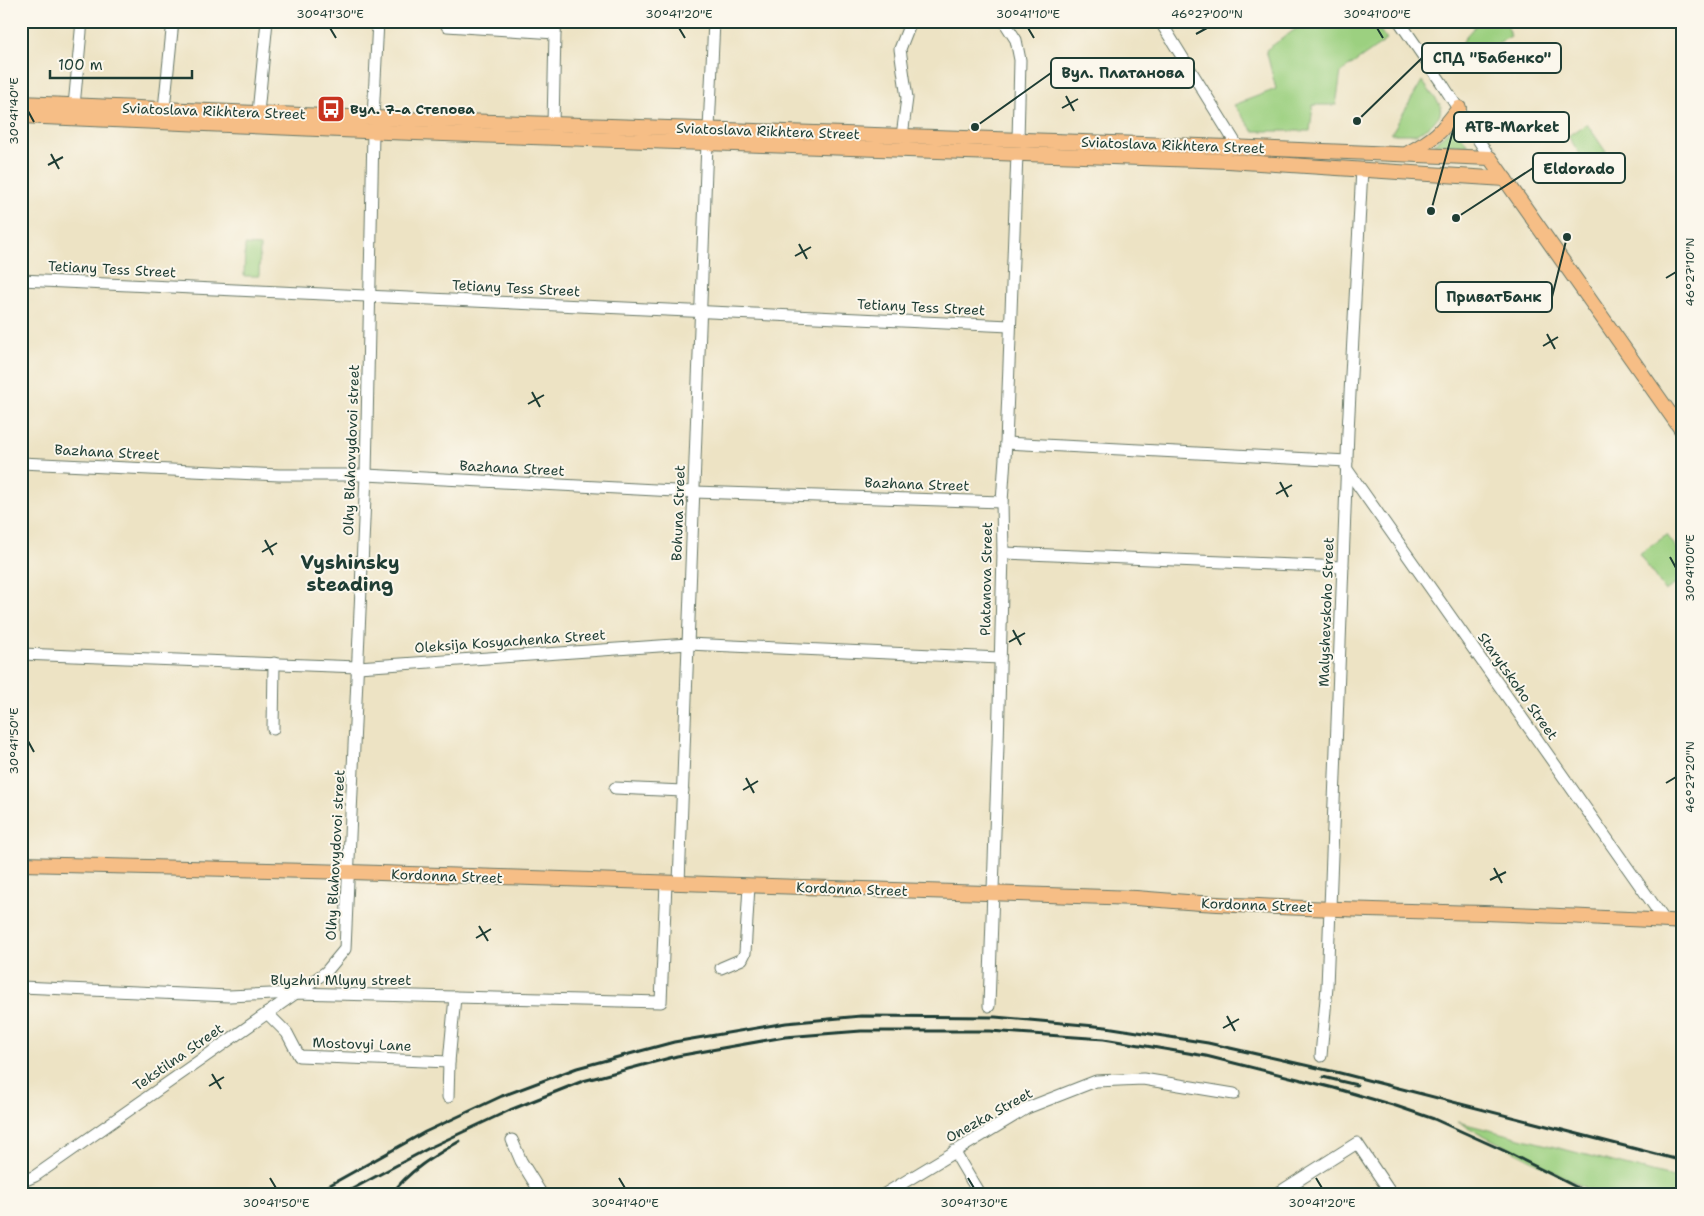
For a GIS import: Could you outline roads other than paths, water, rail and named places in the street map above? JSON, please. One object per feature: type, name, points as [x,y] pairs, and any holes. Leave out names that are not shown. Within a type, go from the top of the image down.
[{"type":"main road","name":"Sviatoslava Rikhtera Street","points":[[21,103],[258,113],[373,125],[553,124],[708,136],[902,136],[1018,147],[1505,179]]},
{"type":"main road","points":[[1407,154],[1427,143],[1441,132],[1459,108]]},
{"type":"main road","name":"Sviatoslava Rikhtera Street","points":[[21,116],[373,125],[1018,147],[1238,147],[1490,158]]},
{"type":"main road","points":[[1490,158],[1683,432]]},
{"type":"main road","name":"Kordonna Street","points":[[21,864],[350,872],[993,893],[1331,908],[1487,912],[1683,922]]},
{"type":"street","points":[[74,106],[82,21]]},
{"type":"street","points":[[164,109],[173,21]]},
{"type":"street","points":[[258,113],[267,21]]},
{"type":"street","name":"Olhy Blahovydovoi street","points":[[345,949],[350,872],[366,475],[373,125],[378,21]]},
{"type":"street","name":"Bohuna Street","points":[[661,1002],[683,791],[700,311],[714,21]]},
{"type":"street","points":[[902,136],[907,98],[900,49],[911,21]]},
{"type":"street","points":[[1160,21],[1238,147]]},
{"type":"street","points":[[1399,21],[1459,108],[1490,158]]},
{"type":"street","points":[[447,26],[555,27],[553,124]]},
{"type":"street","name":"Platanova Street","points":[[989,1006],[1003,553],[1002,502],[1006,443],[1020,60],[1016,40],[1007,26]]},
{"type":"street","name":"Malyshevskoho Street","points":[[1321,1056],[1331,908],[1346,465],[1362,169]]},
{"type":"street","name":"Tetiany Tess Street","points":[[21,280],[1010,326]]},
{"type":"street","points":[[1006,443],[1346,465]]},
{"type":"street","name":"Bazhana Street","points":[[21,463],[279,475],[366,475],[694,492],[1002,502]]},
{"type":"street","name":"Starytskoho Street","points":[[1346,465],[1665,921]]},
{"type":"street","points":[[1003,553],[1343,567]]},
{"type":"street","name":"Oleksija Kosyachenka Street","points":[[21,654],[358,666],[688,644],[1000,658]]},
{"type":"street","points":[[273,729],[274,663]]},
{"type":"street","points":[[615,788],[683,791]]},
{"type":"street","points":[[721,968],[742,959],[746,953],[749,886]]},
{"type":"street","name":"Tekstilna Street","points":[[21,1182],[35,1176],[326,972],[345,949]]},
{"type":"street","name":"Blyzhni Mlyny street","points":[[21,987],[229,996],[294,993],[661,1002]]},
{"type":"street","points":[[448,1096],[455,997]]},
{"type":"street","name":"Mostovyi Lane","points":[[267,1013],[287,1033],[299,1056],[449,1062]]},
{"type":"street","name":"Onezka Street","points":[[883,1195],[1027,1108],[1096,1081],[1142,1078],[1234,1094]]},
{"type":"street","points":[[512,1140],[521,1161],[542,1195]]},
{"type":"street","points":[[1275,1195],[1357,1143],[1392,1195]]},
{"type":"street","points":[[954,1151],[980,1195]]},
{"type":"railway","points":[[312,1195],[425,1132],[502,1096],[577,1068],[674,1042],[786,1023],[861,1016],[995,1017],[1106,1027],[1208,1043],[1340,1073],[1683,1161]]},
{"type":"railway","points":[[341,1195],[431,1147],[510,1110],[583,1081],[677,1056],[785,1037],[861,1031],[990,1031],[1104,1039],[1206,1056],[1334,1088],[1434,1119],[1507,1152],[1592,1195]]},
{"type":"railway","points":[[1323,1077],[1357,1085]]},
{"type":"railway","points":[[391,1195],[414,1171],[431,1158],[460,1141]]},
{"type":"place","name":"Вул. 7-а Степова","points":[[331,109]]},
{"type":"place","name":"СПД \"Бабенко\"","points":[[1357,121]]},
{"type":"place","name":"Вул. Платанова","points":[[975,127]]},
{"type":"place","name":"ATB-Market","points":[[1431,211]]},
{"type":"place","name":"Eldorado","points":[[1456,218]]},
{"type":"place","name":"ПриватБанк","points":[[1567,237]]},
{"type":"district","name":"Vyshinsky steading","points":[[350,573]]}]
